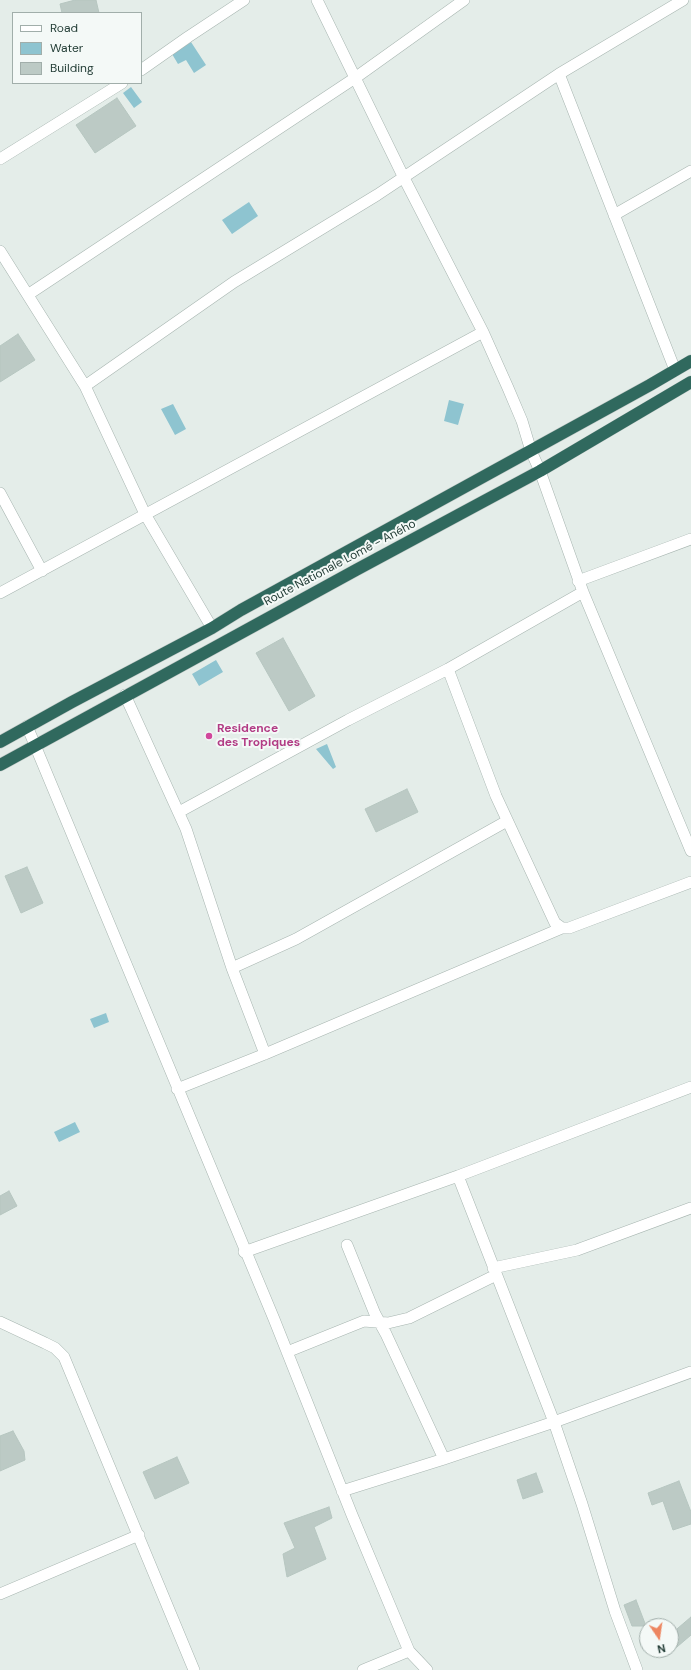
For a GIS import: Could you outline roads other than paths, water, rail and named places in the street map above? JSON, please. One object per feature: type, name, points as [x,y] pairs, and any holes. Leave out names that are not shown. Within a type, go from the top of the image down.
[{"type":"highway","name":"Route Nationale Lomé - Aného","points":[[0,742],[27,726],[212,628],[241,610],[691,361]]},
{"type":"highway","name":"Route Nationale Lomé - Aného","points":[[0,764],[540,471],[691,382]]},
{"type":"street","points":[[142,69],[188,36],[244,0]]},
{"type":"street","points":[[317,0],[404,178],[483,332],[522,421],[578,580],[691,851]]},
{"type":"street","points":[[29,294],[355,78],[464,0]]},
{"type":"street","points":[[85,386],[234,282],[404,178],[559,74],[683,0]]},
{"type":"street","points":[[559,74],[675,370]]},
{"type":"street","points":[[0,159],[120,84]]},
{"type":"street","points":[[614,215],[691,172]]},
{"type":"street","points":[[0,251],[29,294],[85,386],[146,514],[212,628]]},
{"type":"street","points":[[0,593],[483,332]]},
{"type":"street","points":[[0,494],[42,570]]},
{"type":"street","points":[[578,580],[691,539]]},
{"type":"street","points":[[179,812],[348,720],[448,669],[583,592]]},
{"type":"street","points":[[448,669],[496,796],[507,821],[555,923],[562,928]]},
{"type":"street","points":[[125,695],[179,812],[196,856],[232,968],[265,1054]]},
{"type":"street","points":[[27,726],[244,1252],[287,1352],[342,1490],[409,1651],[427,1670]]},
{"type":"street","points":[[232,968],[296,939],[507,821]]},
{"type":"street","points":[[177,1089],[265,1054],[562,928],[569,928],[691,882]]},
{"type":"street","points":[[244,1252],[458,1176],[691,1087]]},
{"type":"street","points":[[458,1176],[554,1422],[582,1504],[614,1611],[637,1670]]},
{"type":"street","points":[[287,1352],[368,1320],[393,1322],[409,1318],[495,1272],[577,1250],[691,1208]]},
{"type":"street","points":[[347,1245],[380,1322],[444,1459]]},
{"type":"street","points":[[0,1322],[55,1348],[64,1357],[194,1670]]},
{"type":"street","points":[[342,1490],[444,1459],[554,1422],[691,1372]]},
{"type":"street","points":[[0,1594],[139,1535]]},
{"type":"street","points":[[363,1670],[409,1651]]},
{"type":"water","points":[[191,42],[206,65],[194,73],[186,60],[178,64],[172,54]]},
{"type":"water","points":[[131,87],[142,102],[134,108],[123,93]]},
{"type":"water","points":[[249,202],[258,216],[232,234],[222,220]]},
{"type":"water","points":[[449,400],[464,404],[458,425],[444,421]]},
{"type":"water","points":[[173,404],[186,429],[175,435],[161,409]]},
{"type":"water","points":[[216,660],[223,672],[199,686],[192,674]]},
{"type":"water","points":[[327,744],[336,767],[333,769],[316,749]]},
{"type":"water","points":[[106,1013],[109,1022],[94,1028],[90,1019]]},
{"type":"water","points":[[75,1122],[80,1132],[59,1142],[54,1132]]},
{"type":"place","name":"Residence des Tropiques","points":[[209,736]]}]
